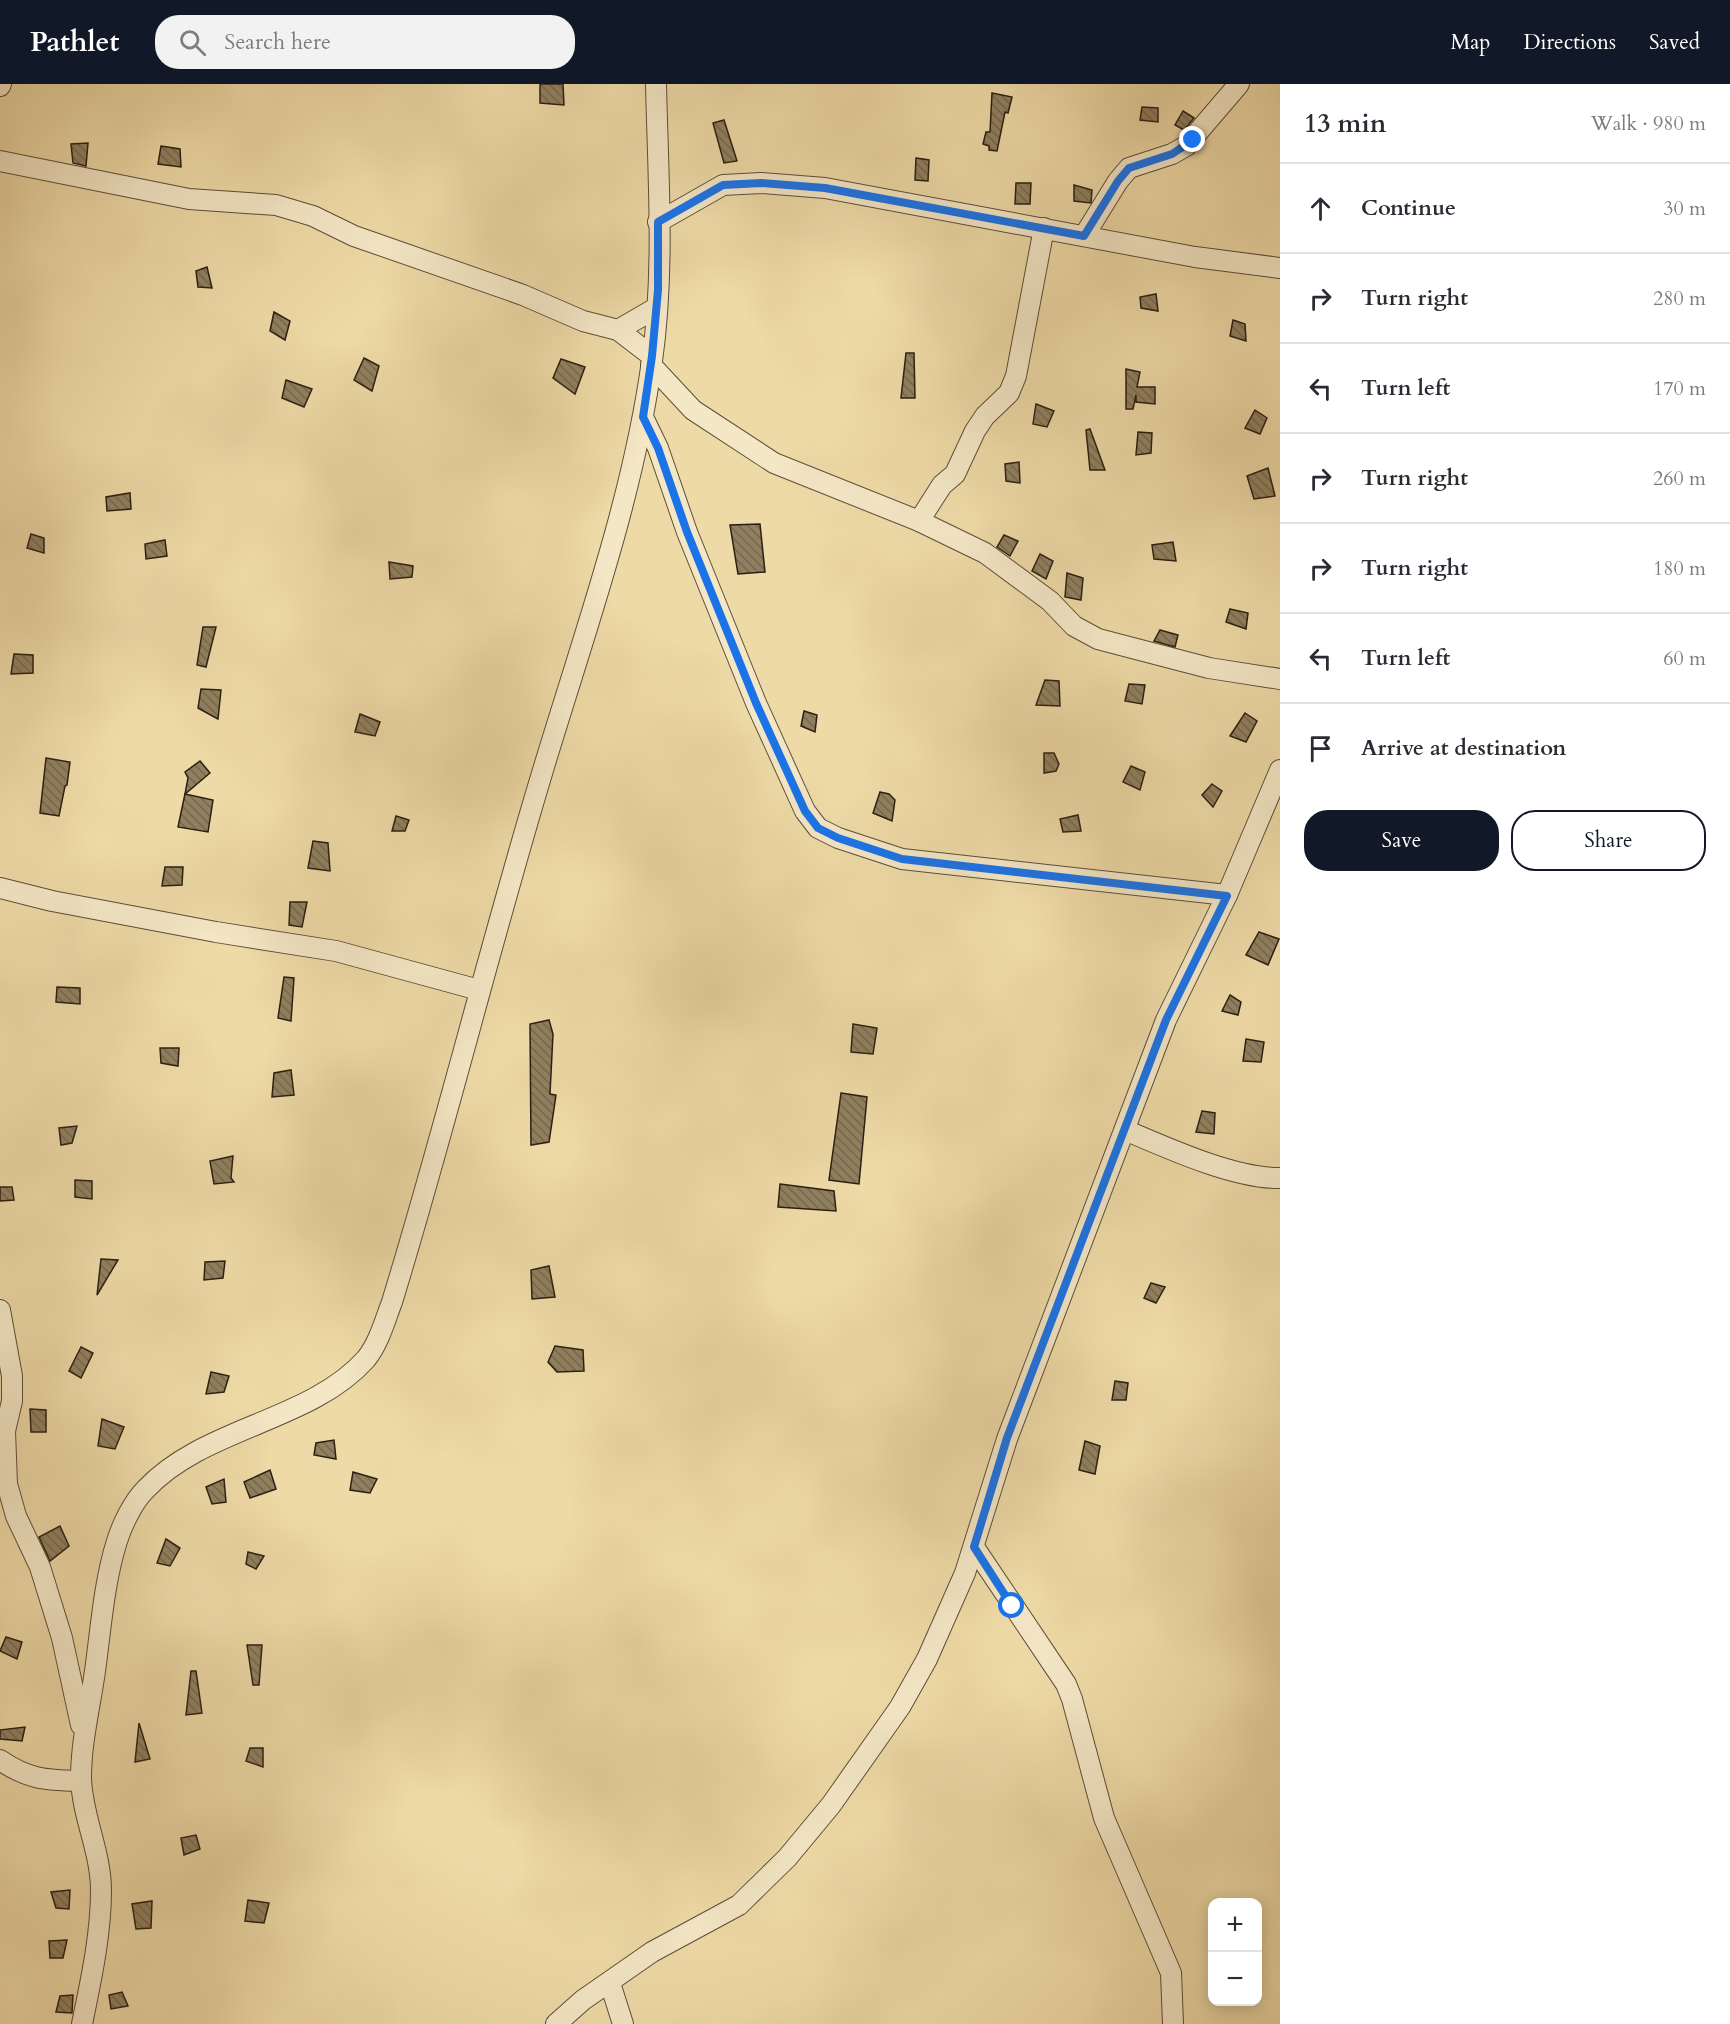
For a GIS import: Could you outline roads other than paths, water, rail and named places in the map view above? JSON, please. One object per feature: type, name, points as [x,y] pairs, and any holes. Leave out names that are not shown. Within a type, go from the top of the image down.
[{"type":"street","points":[[82,2024],[99,1931],[101,1888],[96,1847],[81,1780],[83,1738],[117,1540],[144,1490],[184,1459],[207,1445],[251,1427],[343,1379],[366,1358],[377,1340],[413,1233],[479,990],[540,780],[593,615],[643,417],[652,361],[656,308],[658,222],[656,84]]},
{"type":"street","points":[[1084,236],[1118,181],[1129,168],[1172,154],[1186,146],[1239,84]]},
{"type":"street","points":[[0,161],[189,199],[276,205],[312,216],[354,236],[432,265],[523,295],[583,321],[618,330],[652,361],[693,410],[774,463],[919,521],[985,553],[1050,601],[1074,626],[1098,639],[1209,668],[1260,678],[1280,679]]},
{"type":"street","points":[[658,222],[723,185],[761,183],[825,188],[1195,257],[1280,268]]},
{"type":"street","points":[[919,521],[942,485],[955,474],[975,431],[985,416],[1009,393],[1016,376],[1044,228]]},
{"type":"street","points":[[618,330],[656,308]]},
{"type":"street","points":[[643,417],[658,448],[683,521],[760,713],[805,811],[818,828],[838,838],[902,859],[1227,896]]},
{"type":"street","points":[[556,2024],[584,2000],[652,1952],[739,1905],[787,1858],[816,1823],[900,1707],[927,1659],[974,1547],[1007,1438],[1166,1020],[1227,896],[1280,770]]},
{"type":"street","points":[[0,888],[52,901],[204,930],[336,951],[479,990]]},
{"type":"street","points":[[1125,1130],[1171,1150],[1232,1169],[1257,1176],[1280,1178]]},
{"type":"street","points":[[0,1311],[12,1376],[12,1401],[5,1431],[7,1484],[16,1516],[40,1567],[62,1638],[83,1738]]},
{"type":"street","points":[[974,1547],[1066,1684],[1104,1818],[1171,1973],[1173,2024]]},
{"type":"street","points":[[0,1760],[21,1774],[35,1779],[81,1780]]},
{"type":"street","points":[[610,1983],[623,2024]]}]
